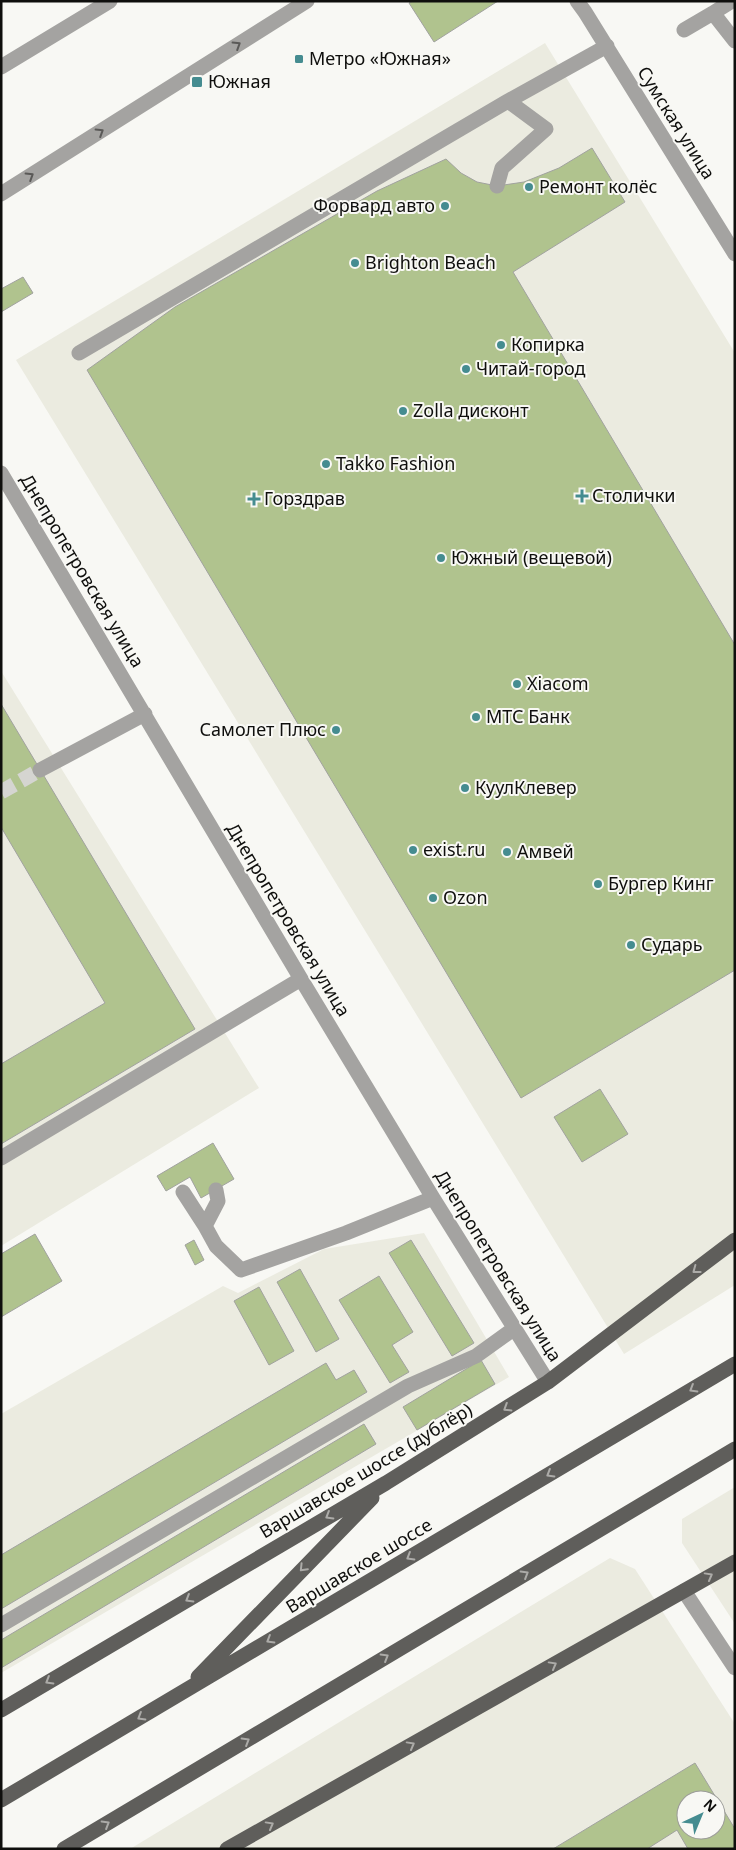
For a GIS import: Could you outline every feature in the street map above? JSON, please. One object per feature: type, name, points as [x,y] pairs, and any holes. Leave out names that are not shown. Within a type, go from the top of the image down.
[{"type":"main road","name":"Варшавское шоссе (дублёр)","points":[[1,1710],[386,1482],[548,1382],[735,1240]]},
{"type":"main road","name":"Варшавское шоссе","points":[[1,1800],[735,1364]]},
{"type":"main road","points":[[64,1849],[735,1449]]},
{"type":"main road","points":[[183,1692],[386,1482]]},
{"type":"main road","points":[[227,1849],[735,1562]]},
{"type":"street","points":[[2,67],[110,1]]},
{"type":"street","points":[[1,194],[307,1]]},
{"type":"street","points":[[684,30],[732,1]]},
{"type":"street","name":"Сумская улица","points":[[581,5],[735,254]]},
{"type":"street","points":[[713,13],[735,41]]},
{"type":"street","points":[[78,353],[508,101],[607,46]]},
{"type":"street","points":[[497,186],[502,168],[546,130],[508,101]]},
{"type":"street","name":"Днепропетровская улица","points":[[1,473],[301,979],[433,1198],[548,1382]]},
{"type":"street","points":[[40,770],[145,714]]},
{"type":"street","points":[[1,1158],[301,979]]},
{"type":"street","points":[[205,1226],[218,1201],[216,1190]]},
{"type":"street","points":[[183,1192],[216,1246],[241,1270],[346,1233],[433,1198]]},
{"type":"street","points":[[1,1625],[408,1386],[476,1356],[515,1328]]},
{"type":"street","points":[[684,1591],[735,1668]]},
{"type":"shaded area","name":"Южный (вещевой)","points":[[545,43],[735,353],[735,1285],[624,1354],[16,360]]},
{"type":"shaded area","points":[[1,671],[259,1088],[1,1246]]},
{"type":"shaded area","points":[[424,1233],[509,1377],[1,1673],[1,1414],[223,1286],[238,1293],[324,1249]]},
{"type":"shaded area","points":[[735,1487],[735,1624],[682,1543],[682,1519]]},
{"type":"shaded area","points":[[610,1558],[635,1569],[735,1724],[735,1849],[130,1849]]},
{"type":"building","points":[[413,1],[498,1],[434,42],[409,3]]},
{"type":"building","name":"Южный (вещевой)","points":[[592,148],[625,202],[513,272],[735,645],[735,970],[521,1098],[87,370],[175,307],[377,191],[446,159],[461,173],[477,182],[497,186],[524,182],[559,168]]},
{"type":"building","points":[[23,277],[33,293],[1,312],[1,289]]},
{"type":"building","points":[[1,704],[195,1029],[1,1144],[1,1064],[105,1003],[1,827]]},
{"type":"building","points":[[600,1089],[628,1134],[582,1162],[554,1117]]},
{"type":"building","points":[[213,1143],[234,1179],[201,1198],[190,1177],[166,1191],[157,1176]]},
{"type":"building","points":[[35,1234],[62,1281],[1,1317],[1,1254]]},
{"type":"building","points":[[194,1240],[204,1260],[195,1265],[185,1245]]},
{"type":"building","points":[[411,1240],[474,1343],[452,1356],[389,1253]]},
{"type":"building","points":[[300,1269],[339,1339],[316,1352],[277,1282]]},
{"type":"building","points":[[379,1276],[413,1332],[392,1345],[409,1372],[390,1383],[339,1300]]},
{"type":"building","points":[[259,1287],[294,1351],[269,1365],[234,1301]]},
{"type":"building","points":[[481,1360],[495,1384],[417,1430],[403,1407]]},
{"type":"building","points":[[326,1363],[336,1380],[354,1370],[367,1392],[1,1609],[1,1555]]},
{"type":"building","points":[[364,1424],[376,1444],[1,1668],[1,1640]]},
{"type":"building","points":[[695,1763],[711,1790],[676,1790],[676,1831],[647,1849],[553,1849]]},
{"type":"building","points":[[726,1814],[735,1829],[735,1849],[688,1849],[683,1840],[726,1840]]},
{"type":"tunnel","points":[[1,792],[40,770]]},
{"type":"place","name":"Метро «Южная»","points":[[299,59]]},
{"type":"place","name":"Южная","points":[[197,82]]},
{"type":"place","name":"Ремонт колёс","points":[[529,187]]},
{"type":"place","name":"Форвард авто","points":[[445,206]]},
{"type":"place","name":"Brighton Beach","points":[[355,263]]},
{"type":"place","name":"Копирка","points":[[501,345]]},
{"type":"place","name":"Читай-город","points":[[466,369]]},
{"type":"place","name":"Zolla дисконт","points":[[403,411]]},
{"type":"place","name":"Takko Fashion","points":[[326,464]]},
{"type":"place","name":"Столички","points":[[582,496]]},
{"type":"place","name":"Горздрав","points":[[254,499]]},
{"type":"place","name":"Южный (вещевой)","points":[[441,558]]},
{"type":"place","name":"Xiacom","points":[[517,684]]},
{"type":"place","name":"МТС Банк","points":[[476,717]]},
{"type":"place","name":"Самолет Плюс","points":[[336,730]]},
{"type":"place","name":"КуулКлевер","points":[[465,788]]},
{"type":"place","name":"exist.ru","points":[[413,850]]},
{"type":"place","name":"Амвей","points":[[507,852]]},
{"type":"place","name":"Бургер Кинг","points":[[598,884]]},
{"type":"place","name":"Ozon","points":[[433,898]]},
{"type":"place","name":"Сударь","points":[[631,945]]}]
